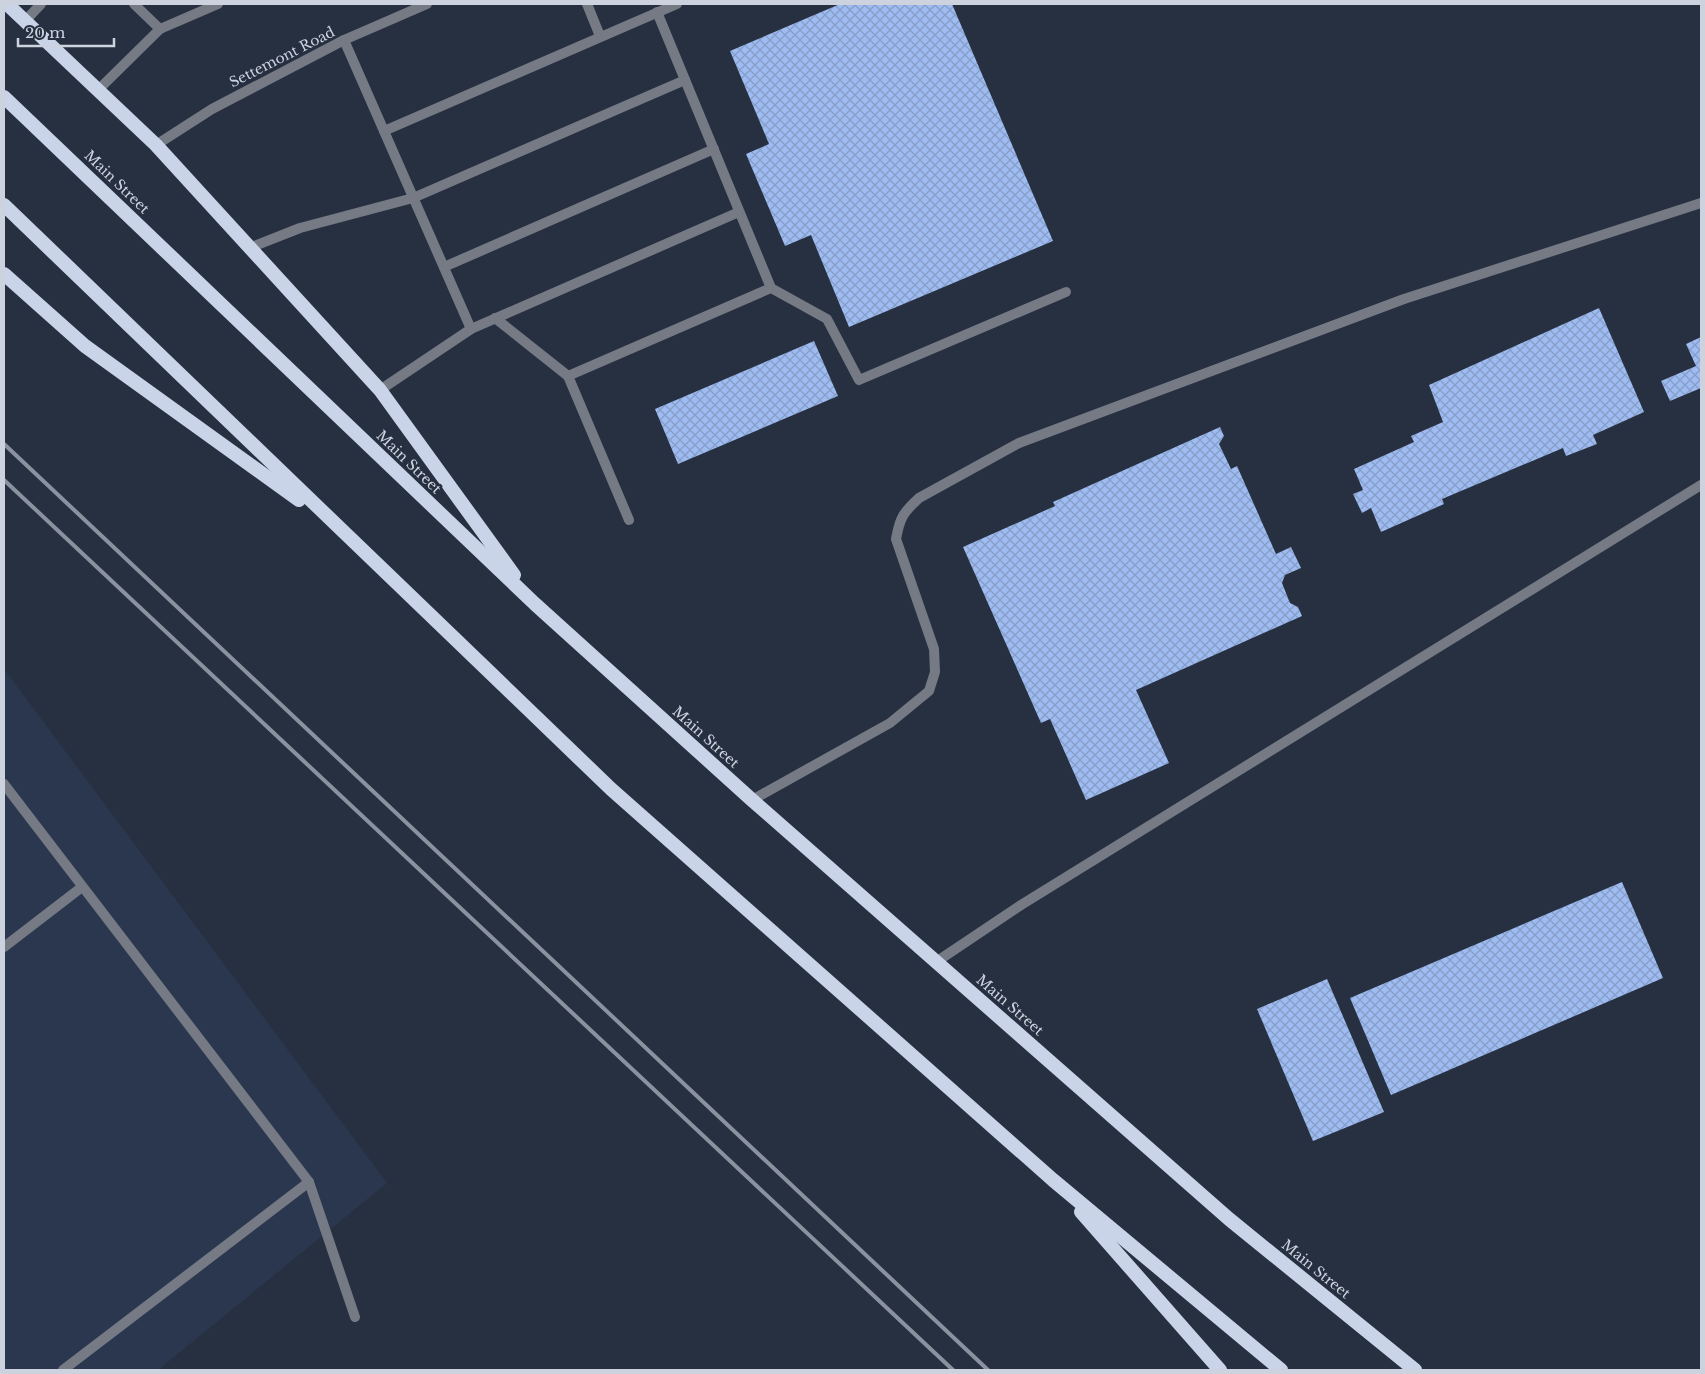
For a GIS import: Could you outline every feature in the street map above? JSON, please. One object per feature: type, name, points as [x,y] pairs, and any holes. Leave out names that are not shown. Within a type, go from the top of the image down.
[{"type":"highway","points":[[8,4],[156,145],[380,390],[535,604]]},
{"type":"highway","name":"Main Street","points":[[4,97],[535,604],[752,800],[1230,1219],[1415,1370]]},
{"type":"highway","points":[[4,205],[340,530],[612,789],[1053,1180],[1281,1370]]},
{"type":"highway","points":[[4,274],[85,346],[340,530]]},
{"type":"highway","points":[[1053,1180],[1220,1370]]},
{"type":"street","points":[[26,21],[41,4]]},
{"type":"street","points":[[134,4],[160,29]]},
{"type":"street","points":[[98,90],[160,29],[218,4]]},
{"type":"street","name":"Settemont Road","points":[[156,145],[212,109],[344,40],[427,4]]},
{"type":"street","points":[[587,4],[600,36]]},
{"type":"street","points":[[384,131],[677,4]]},
{"type":"street","points":[[658,12],[771,288],[827,318],[859,380],[1066,292]]},
{"type":"street","points":[[344,40],[470,329]]},
{"type":"street","points":[[249,248],[300,228],[413,198],[685,80]]},
{"type":"street","points":[[444,267],[714,149]]},
{"type":"street","points":[[752,800],[890,723],[929,691],[935,672],[934,649],[896,539],[899,522],[906,510],[919,498],[1019,443],[1404,299],[1701,203]]},
{"type":"street","points":[[380,390],[470,329],[740,212]]},
{"type":"street","points":[[568,376],[771,288]]},
{"type":"street","points":[[495,318],[568,376],[629,520]]},
{"type":"street","points":[[936,962],[1021,905],[1701,486]]},
{"type":"street","points":[[4,784],[309,1182],[355,1317]]},
{"type":"street","points":[[4,948],[82,887]]},
{"type":"street","points":[[63,1370],[309,1182]]},
{"type":"shaded area","points":[[4,669],[387,1183],[158,1370],[4,1370]]},
{"type":"building","points":[[840,4],[952,4],[1053,241],[849,327],[811,235],[785,246],[746,154],[769,144],[730,51]]},
{"type":"building","points":[[1599,308],[1644,412],[1593,435],[1597,444],[1566,456],[1563,448],[1442,499],[1444,504],[1381,532],[1371,508],[1362,513],[1353,494],[1363,490],[1354,469],[1414,442],[1411,436],[1443,422],[1429,385]]},
{"type":"building","points":[[1701,337],[1701,388],[1670,401],[1661,381],[1696,366],[1686,344]]},
{"type":"building","points":[[814,341],[838,396],[678,464],[655,409]]},
{"type":"building","points":[[1220,427],[1224,436],[1219,444],[1231,469],[1237,466],[1276,554],[1291,547],[1301,568],[1285,575],[1282,583],[1290,603],[1298,607],[1302,616],[1136,690],[1169,763],[1086,800],[1050,719],[1041,723],[963,547],[1055,506],[1053,502]]},
{"type":"building","points":[[1622,882],[1663,978],[1391,1095],[1350,998]]},
{"type":"building","points":[[1327,979],[1384,1112],[1313,1141],[1257,1009]]},
{"type":"railway","points":[[4,444],[988,1370]]},
{"type":"railway","points":[[4,480],[953,1370]]}]
